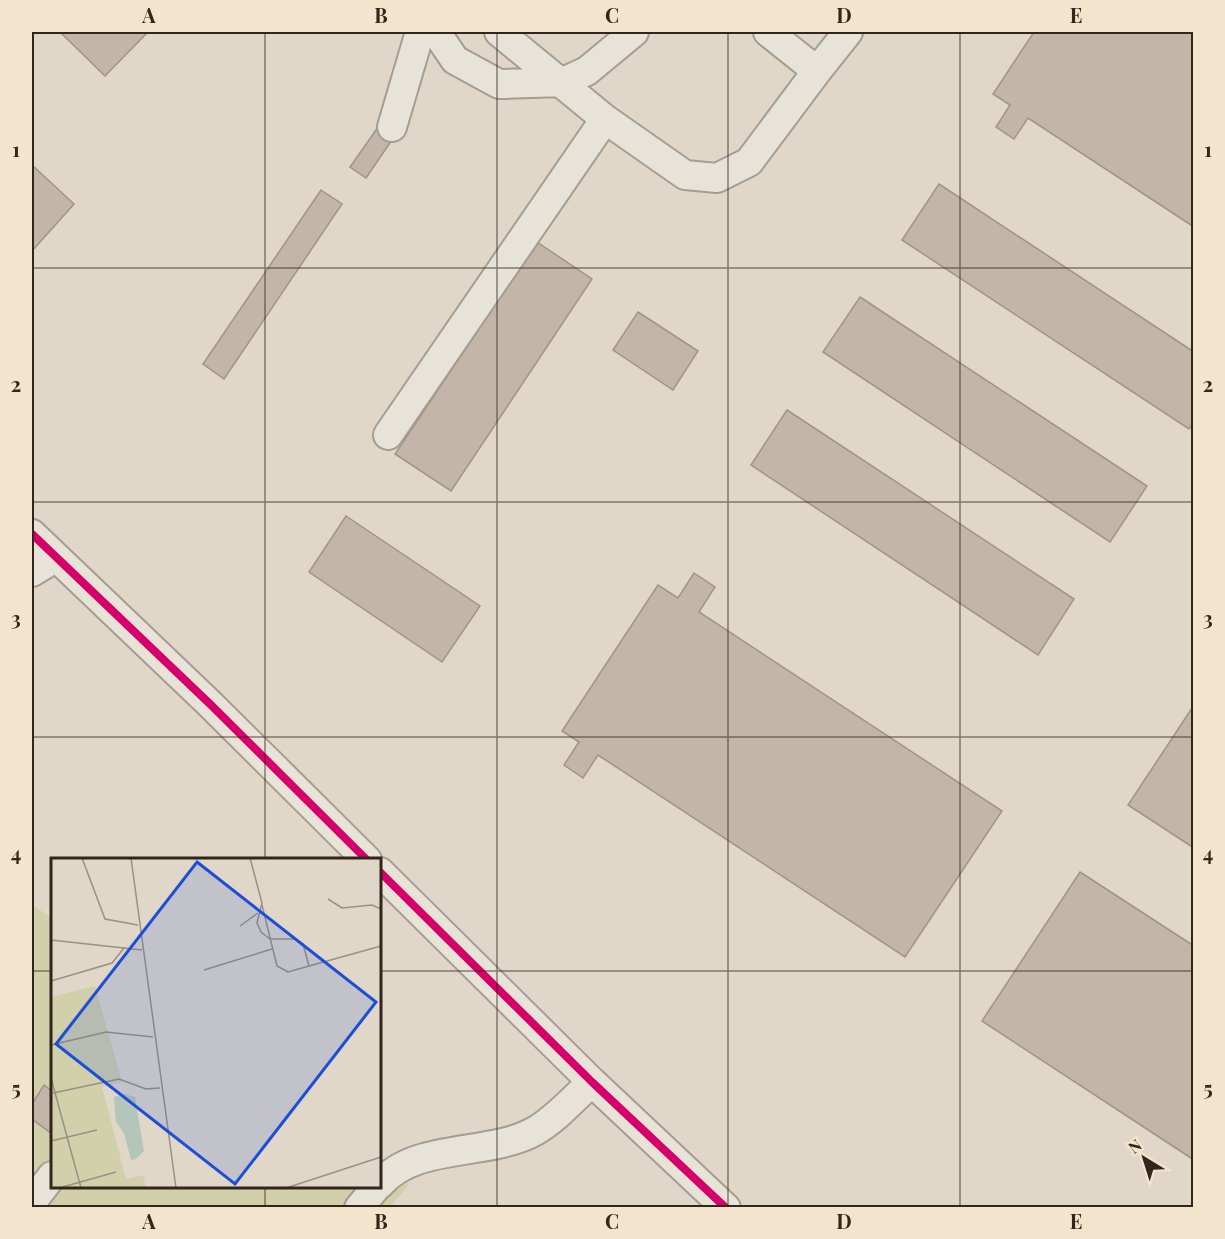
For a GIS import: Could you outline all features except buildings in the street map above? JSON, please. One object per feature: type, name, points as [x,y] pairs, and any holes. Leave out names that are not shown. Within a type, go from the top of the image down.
[{"type":"street","points":[[392,127],[420,32]]},
{"type":"street","points":[[436,32],[455,60],[499,84],[563,82],[587,71],[634,32]]},
{"type":"street","points":[[499,32],[563,82],[605,119],[685,175],[717,178],[749,162],[848,32]]},
{"type":"street","points":[[768,32],[817,71]]},
{"type":"street","points":[[388,435],[605,119]]},
{"type":"street","points":[[32,534],[43,565],[211,705],[365,858]]},
{"type":"street","points":[[384,884],[726,1208]]},
{"type":"street","points":[[381,1182],[414,1160],[509,1141],[535,1131],[592,1082]]},
{"type":"street","points":[[32,1202],[51,1177]]},
{"type":"street","points":[[359,1208],[376,1188]]},
{"type":"shaded area","points":[[32,904],[51,918],[51,1188],[381,1188],[381,1163],[409,1184],[390,1207],[32,1207]]},
{"type":"cycle path","points":[[32,534],[211,705],[365,858]]},
{"type":"cycle path","points":[[381,873],[592,1082],[726,1208]]}]
